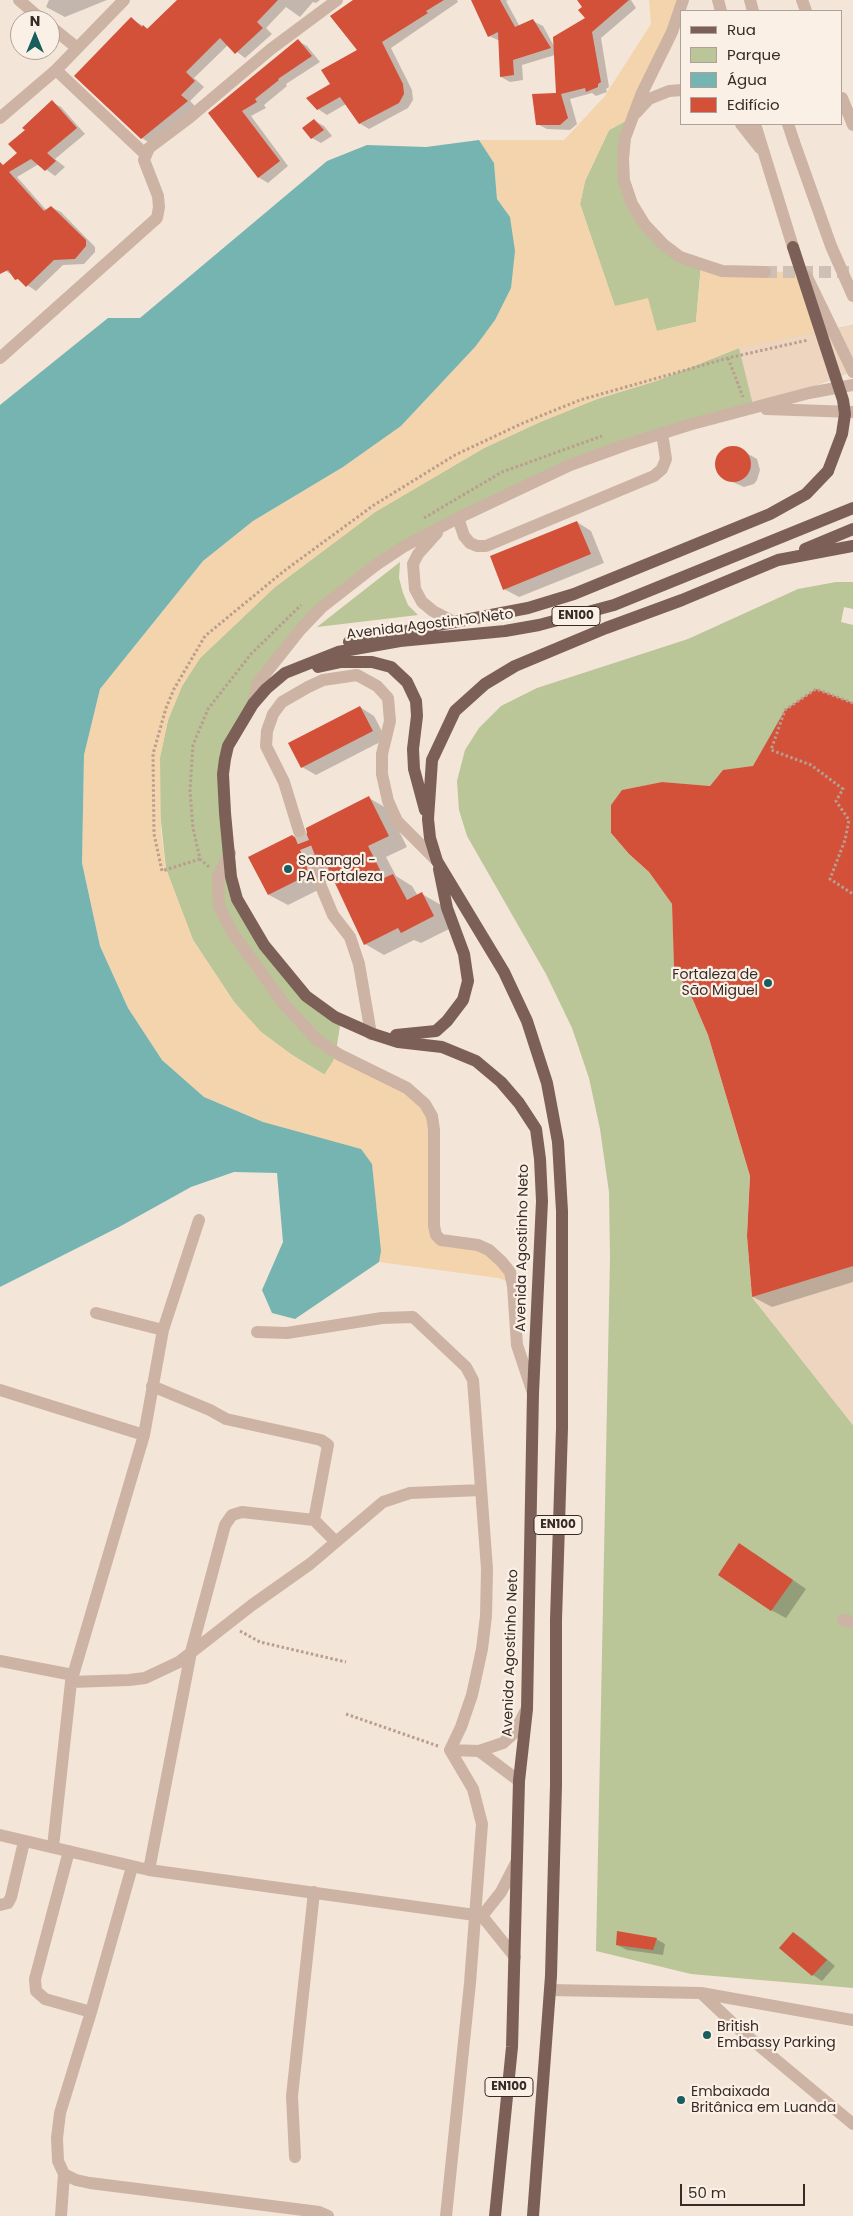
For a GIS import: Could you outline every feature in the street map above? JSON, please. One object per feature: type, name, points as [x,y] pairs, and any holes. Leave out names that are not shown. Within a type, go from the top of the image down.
[{"type":"main road","points":[[285,673],[308,655],[338,645],[528,608],[564,597],[694,547],[788,505],[806,494],[828,471],[842,434],[845,414],[843,400],[793,248]]},
{"type":"main road","name":"Avenida Agostinho Neto","points":[[495,2216],[512,2047],[519,1780],[527,1709],[533,1393],[542,1201],[536,1129],[519,1103],[501,1082],[476,1061],[442,1047],[398,1042],[372,1034],[335,1017],[306,996],[264,945],[237,899],[231,877],[223,796],[225,759],[228,746],[253,704],[266,689],[285,673],[338,652],[400,641],[505,631],[587,613],[614,605],[853,508]]},
{"type":"main road","points":[[778,560],[853,530]]},
{"type":"main road","name":"EN100","points":[[533,2216],[550,1990],[556,1785],[556,1620],[562,1428],[562,1211],[558,1142],[547,1084],[527,1021],[504,972],[437,861],[430,838],[428,819],[432,760],[455,711],[485,684],[515,666],[778,560],[853,546]]},
{"type":"main road","points":[[285,673],[341,662],[359,661],[391,667],[407,682],[416,701],[417,716],[413,749],[414,769],[428,819]]},
{"type":"main road","points":[[372,1034],[408,1035],[436,1030],[448,1021],[464,1000],[468,981],[464,954],[447,908],[437,861]]},
{"type":"street","points":[[19,0],[30,10]]},
{"type":"street","points":[[0,118],[56,70],[76,47],[124,0]]},
{"type":"street","points":[[0,358],[157,218],[158,196],[144,166],[145,154],[271,48],[337,0]]},
{"type":"street","points":[[683,0],[672,32],[649,74],[625,138],[623,159],[624,181],[632,204],[645,225],[663,244],[680,257],[722,271],[765,272]]},
{"type":"street","points":[[60,34],[76,47]]},
{"type":"street","points":[[56,70],[145,154]]},
{"type":"street","points":[[633,116],[649,99],[669,91],[680,90]]},
{"type":"street","points":[[843,101],[853,126]]},
{"type":"street","points":[[742,125],[764,154]]},
{"type":"street","points":[[755,125],[793,248],[853,372]]},
{"type":"street","points":[[788,125],[831,246],[853,296]]},
{"type":"street","points":[[253,704],[258,683],[300,630],[344,588],[403,547],[458,518],[570,465],[662,433],[810,393],[853,385]]},
{"type":"street","points":[[754,409],[853,412]]},
{"type":"street","points":[[458,518],[464,536],[470,543],[477,546],[494,542],[654,476],[662,468],[666,458],[662,433]]},
{"type":"street","points":[[454,622],[432,611],[422,602],[416,590],[413,564],[427,542],[458,518]]},
{"type":"street","points":[[299,831],[284,782],[266,746],[267,731],[273,714],[282,702],[323,680],[357,676],[377,686],[388,698],[390,721],[382,754],[382,774],[383,788],[390,806],[397,820],[437,861]]},
{"type":"street","points":[[230,853],[218,876],[219,906],[232,932],[284,1004],[318,1040],[340,1055],[408,1088],[424,1104],[432,1116],[434,1130],[434,1226],[436,1236],[441,1240],[478,1245],[486,1248],[510,1272],[513,1286],[517,1345],[533,1393]]},
{"type":"street","points":[[315,872],[334,915],[350,937],[359,964],[372,1034]]},
{"type":"street","points":[[53,1847],[72,1678],[144,1436],[163,1330],[199,1220]]},
{"type":"street","points":[[96,1313],[163,1330]]},
{"type":"street","points":[[257,1332],[295,1333],[382,1318],[413,1317],[466,1367],[472,1380],[481,1490],[487,1570],[486,1616],[482,1648],[472,1695],[461,1727],[450,1750]]},
{"type":"street","points":[[152,1386],[210,1410],[226,1419],[321,1440],[328,1445],[314,1520]]},
{"type":"street","points":[[0,1390],[144,1436]]},
{"type":"street","points":[[0,1661],[72,1678],[129,1680],[145,1678],[179,1662],[252,1605],[310,1564],[383,1502],[410,1493],[481,1490]]},
{"type":"street","points":[[149,1870],[191,1652],[225,1525],[232,1515],[242,1512],[314,1520],[336,1542]]},
{"type":"street","points":[[450,1750],[480,1751],[503,1743],[515,1732],[527,1709]]},
{"type":"street","points":[[446,2216],[478,1915],[482,1824],[472,1789],[450,1750]]},
{"type":"street","points":[[480,1751],[519,1780]]},
{"type":"street","points":[[0,1835],[149,1870],[478,1915],[515,1957]]},
{"type":"street","points":[[0,1905],[8,1903],[11,1897],[24,1842]]},
{"type":"street","points":[[69,1851],[35,1979],[36,1991],[45,1999],[91,2012]]},
{"type":"street","points":[[478,1915],[501,1892],[517,1861]]},
{"type":"street","points":[[61,2216],[64,2174],[58,2161],[57,2138],[60,2113],[132,1866]]},
{"type":"street","points":[[295,2157],[292,2096],[314,1892]]},
{"type":"street","points":[[550,1990],[701,1993],[853,2020]]},
{"type":"street","points":[[701,1993],[739,2029],[853,2124]]},
{"type":"street","points":[[64,2174],[76,2180],[90,2183],[319,2212],[328,2216]]},
{"type":"path","points":[[580,400],[728,358],[798,342]]},
{"type":"path","points":[[853,703],[816,689],[785,710],[770,750],[810,765],[843,790],[836,801],[849,820],[845,840],[830,879],[853,894]]},
{"type":"path","points":[[228,1625],[260,1642],[346,1662]]},
{"type":"path","points":[[346,1714],[450,1750]]},
{"type":"green space","points":[[633,117],[623,159],[645,225],[701,265],[696,322],[657,331],[615,307],[580,204],[585,181],[609,130]]},
{"type":"green space","points":[[853,325],[853,371],[754,409],[628,444],[403,547],[300,630],[236,730],[225,759],[237,899],[306,996],[341,1019],[335,1058],[325,1075],[292,1055],[261,1032],[234,1002],[193,940],[166,869],[158,794],[160,757],[168,720],[182,686],[200,658],[275,587],[375,512],[484,448],[540,422],[597,399],[656,381],[739,348]]},
{"type":"green space","points":[[400,562],[399,578],[403,593],[408,605],[418,615],[317,627]]},
{"type":"green space","points":[[836,582],[853,582],[853,609],[844,607],[841,622],[853,625],[853,703],[816,689],[785,710],[771,750],[749,770],[710,786],[611,805],[611,833],[629,854],[649,872],[672,904],[693,1000],[708,1035],[750,1176],[747,1236],[752,1297],[853,1425],[853,1988],[691,1974],[596,1951],[610,1257],[609,1192],[600,1129],[589,1078],[572,1028],[546,974],[467,836],[459,810],[457,781],[465,750],[479,728],[501,706],[537,688],[688,639],[798,589]]},
{"type":"sand","points":[[649,0],[683,0],[633,117],[609,130],[585,181],[580,204],[615,306],[648,298],[657,331],[696,322],[701,265],[722,271],[795,272],[828,330],[739,348],[656,381],[597,399],[540,422],[484,448],[375,512],[275,587],[200,658],[182,686],[168,720],[160,757],[161,832],[166,869],[193,940],[234,1002],[261,1032],[292,1055],[324,1075],[335,1058],[393,1080],[432,1116],[436,1235],[489,1250],[513,1283],[498,1278],[379,1262],[377,1207],[263,1122],[204,1097],[162,1060],[128,1008],[100,946],[82,863],[84,755],[100,689],[203,561],[253,521],[343,467],[401,426],[475,347],[510,217],[497,199],[494,163],[479,140],[564,140],[604,97],[651,24]]},
{"type":"shaded area","points":[[853,325],[853,371],[754,409],[739,348]]},
{"type":"shaded area","name":"Fortaleza de São Miguel","points":[[723,770],[749,770],[853,1230],[853,1425],[752,1297],[747,1236],[750,1176],[708,1035],[693,1000],[674,967],[672,904],[649,872],[629,854],[611,833],[611,805],[622,790],[662,782],[710,786]]},
{"type":"water","points":[[479,140],[494,163],[497,199],[510,217],[515,251],[511,288],[495,320],[475,347],[401,426],[343,467],[253,521],[203,561],[100,689],[84,755],[82,863],[100,946],[128,1008],[162,1060],[204,1097],[263,1122],[361,1149],[372,1164],[381,1251],[379,1262],[295,1319],[272,1313],[262,1290],[283,1242],[277,1173],[234,1172],[191,1187],[119,1227],[0,1287],[0,405],[108,318],[140,318],[327,161],[367,145],[426,147]]},
{"type":"building","points":[[177,0],[278,0],[257,22],[263,28],[235,54],[220,38],[186,72],[195,81],[181,95],[188,101],[141,139],[74,76],[131,17],[147,29]]},
{"type":"building","points":[[353,0],[444,0],[426,11],[428,13],[382,42],[403,84],[404,94],[399,103],[359,124],[340,97],[317,110],[306,98],[330,84],[321,70],[357,50],[330,16]]},
{"type":"building","points":[[471,0],[500,0],[515,27],[533,19],[551,48],[513,60],[514,75],[500,77],[498,32],[488,37]]},
{"type":"building","points":[[577,0],[629,0],[592,32],[601,82],[598,84],[598,87],[586,92],[585,88],[561,94],[568,118],[560,125],[536,125],[532,94],[556,93],[553,37],[585,18],[578,10],[582,7]]},
{"type":"building","points":[[298,39],[312,56],[278,79],[255,99],[257,102],[242,111],[280,161],[258,178],[208,113]]},
{"type":"building","points":[[52,100],[77,128],[47,153],[56,161],[45,171],[31,159],[9,172],[44,211],[51,206],[86,240],[86,246],[75,259],[54,260],[26,287],[18,279],[15,280],[8,270],[0,274],[0,162],[3,165],[17,153],[8,144],[25,130],[22,128]]},
{"type":"building","points":[[314,119],[324,130],[311,139],[302,128]]},
{"type":"building","points":[[733,446],[740,447],[746,451],[750,457],[750,471],[746,477],[740,481],[733,482],[726,481],[720,477],[716,471],[715,464],[716,457],[720,451],[726,447]]},
{"type":"building","points":[[577,521],[591,554],[503,590],[490,556]]},
{"type":"building","name":"Fortaleza de São Miguel","points":[[816,689],[853,703],[853,1266],[752,1297],[747,1236],[750,1176],[708,1035],[693,1000],[674,967],[672,904],[649,872],[629,854],[611,833],[611,805],[622,790],[662,782],[710,786],[723,770],[753,766],[785,710]]},
{"type":"building","points":[[360,706],[373,731],[301,768],[288,743]]},
{"type":"building","name":"Sonangol - PA Fortaleza","points":[[369,796],[389,836],[368,846],[384,878],[393,874],[407,900],[422,892],[434,916],[401,933],[398,928],[364,945],[327,866],[322,868],[316,864],[311,865],[307,870],[308,875],[268,895],[248,857],[292,835],[297,839],[302,839],[307,833],[306,828]]},
{"type":"building","points":[[739,1543],[793,1580],[771,1611],[718,1575]]},
{"type":"building","points":[[617,1931],[657,1938],[653,1950],[616,1945]]},
{"type":"building","points":[[793,1932],[827,1960],[812,1976],[779,1948]]},
{"type":"tunnel","points":[[765,272],[853,272]]},
{"type":"tunnel","points":[[299,831],[315,872]]},
{"type":"place","name":"Sonangol - PA Fortaleza","points":[[288,869]]},
{"type":"place","name":"Fortaleza de São Miguel","points":[[768,983]]},
{"type":"place","name":"British Embassy Parking","points":[[707,2035]]},
{"type":"place","name":"Embaixada Britânica em Luanda","points":[[681,2100]]}]
